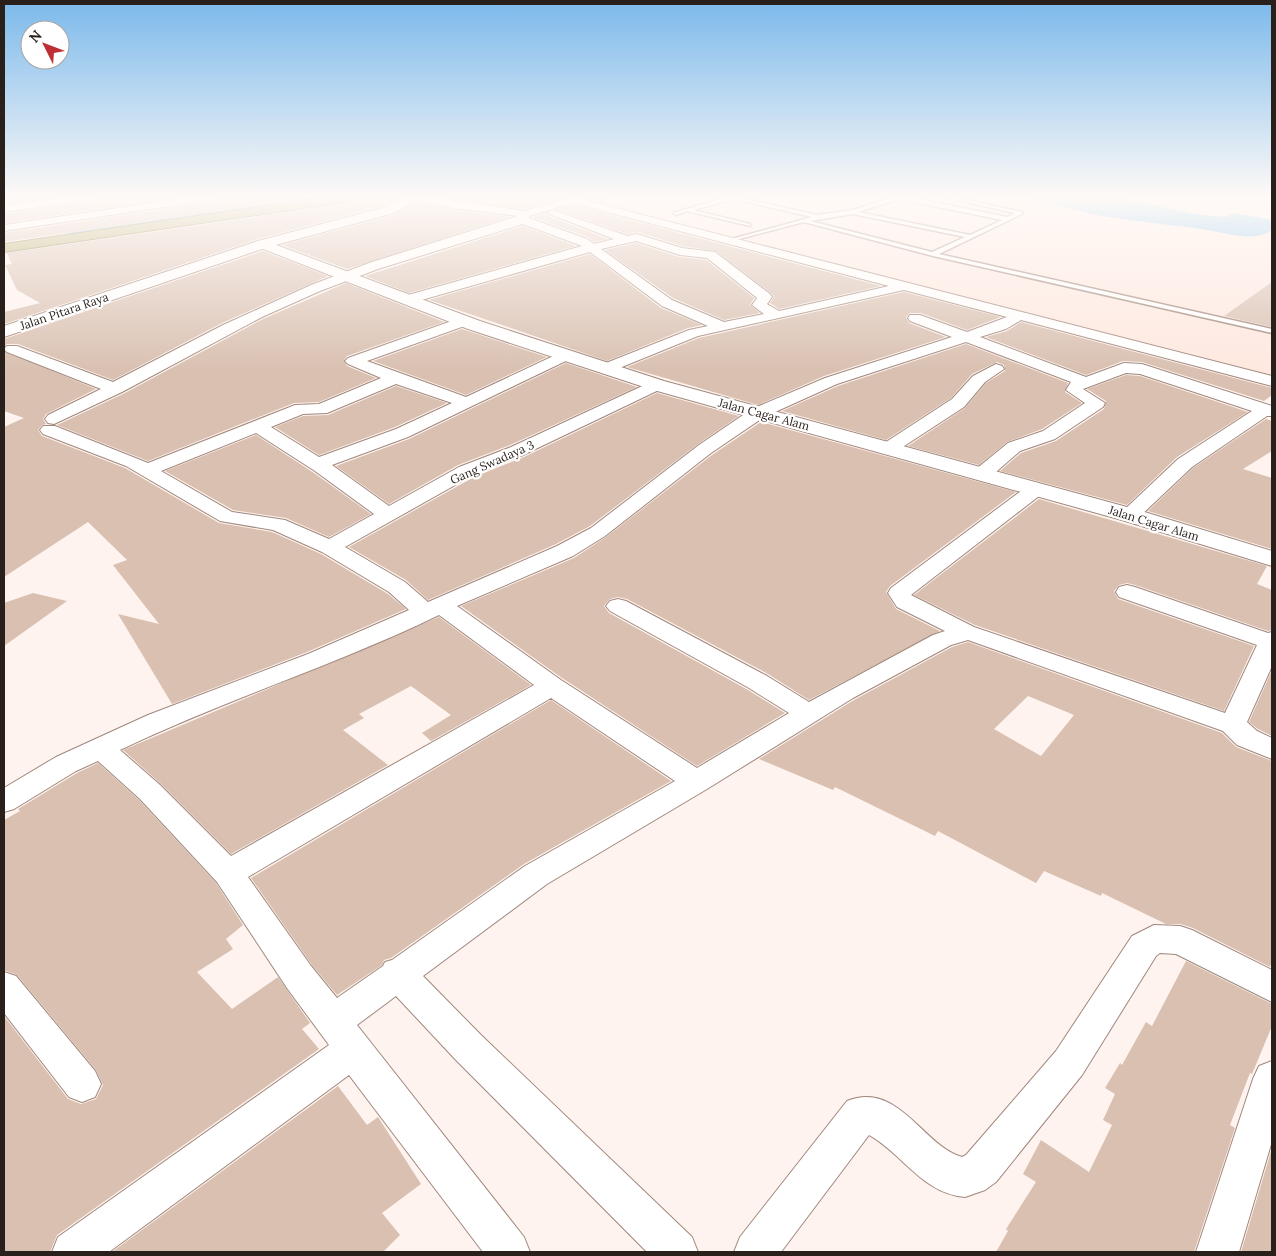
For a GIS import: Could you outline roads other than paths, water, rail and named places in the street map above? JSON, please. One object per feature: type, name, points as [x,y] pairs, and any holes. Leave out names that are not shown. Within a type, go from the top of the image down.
[{"type":"street","name":"Jalan Pitara Raya","points":[[4,332],[232,255]]},
{"type":"street","name":"Jalan Cagar Alam","points":[[290,255],[465,321],[657,384],[1130,515],[1272,559]]},
{"type":"street","points":[[412,255],[289,299],[229,327],[51,424],[133,462],[228,516],[278,524],[330,547],[434,610],[697,782]]},
{"type":"street","points":[[406,300],[568,255]]},
{"type":"street","points":[[601,255],[667,303],[721,326]]},
{"type":"street","points":[[708,255],[765,297],[759,305],[776,315]]},
{"type":"street","points":[[783,255],[1272,381]]},
{"type":"street","points":[[607,368],[676,339],[721,326],[853,300],[904,286]]},
{"type":"street","points":[[4,801],[100,747],[158,721],[317,659],[434,610],[565,551],[598,532],[705,449],[758,413],[831,381],[1002,326],[1019,316]]},
{"type":"street","points":[[915,318],[963,338],[1085,382]]},
{"type":"street","points":[[465,321],[354,361],[396,378],[466,402]]},
{"type":"street","points":[[12,349],[116,389]]},
{"type":"street","points":[[317,464],[402,432],[566,355]]},
{"type":"street","points":[[982,474],[1014,447],[1049,435],[1097,403],[1074,390],[1075,386],[1124,368],[1134,367],[1269,410]]},
{"type":"street","points":[[889,448],[958,403],[979,378],[996,369]]},
{"type":"street","points":[[146,470],[305,408],[321,409],[396,378]]},
{"type":"street","name":"Gang Swadaya 3","points":[[330,547],[466,472],[517,451],[657,384]]},
{"type":"street","points":[[1130,515],[1185,463],[1269,410]]},
{"type":"street","points":[[258,426],[317,464],[389,515]]},
{"type":"street","points":[[1036,489],[899,594],[900,597],[905,602],[967,633],[992,639],[1215,721],[1230,722],[1248,738],[1272,749]]},
{"type":"street","points":[[1127,592],[1272,640],[1264,677],[1237,717],[1230,722]]},
{"type":"street","points":[[618,606],[758,682],[808,713]]},
{"type":"street","points":[[73,1252],[343,1035],[397,973],[536,874],[697,782],[808,713],[942,640],[967,633]]},
{"type":"street","points":[[228,873],[552,686]]},
{"type":"street","points":[[100,747],[150,792],[228,873],[299,977],[509,1252]]},
{"type":"street","points":[[755,1252],[861,1114],[874,1116],[886,1123],[940,1167],[952,1174],[963,1178],[972,1175],[982,1168],[1069,1062],[1144,946],[1154,939],[1180,940],[1272,987]]},
{"type":"street","points":[[397,973],[468,1047],[677,1252]]},
{"type":"street","points":[[4,987],[82,1084]]},
{"type":"street","points":[[1217,1252],[1272,1079]]},
{"type":"lane","points":[[936,255],[1272,331]]}]
